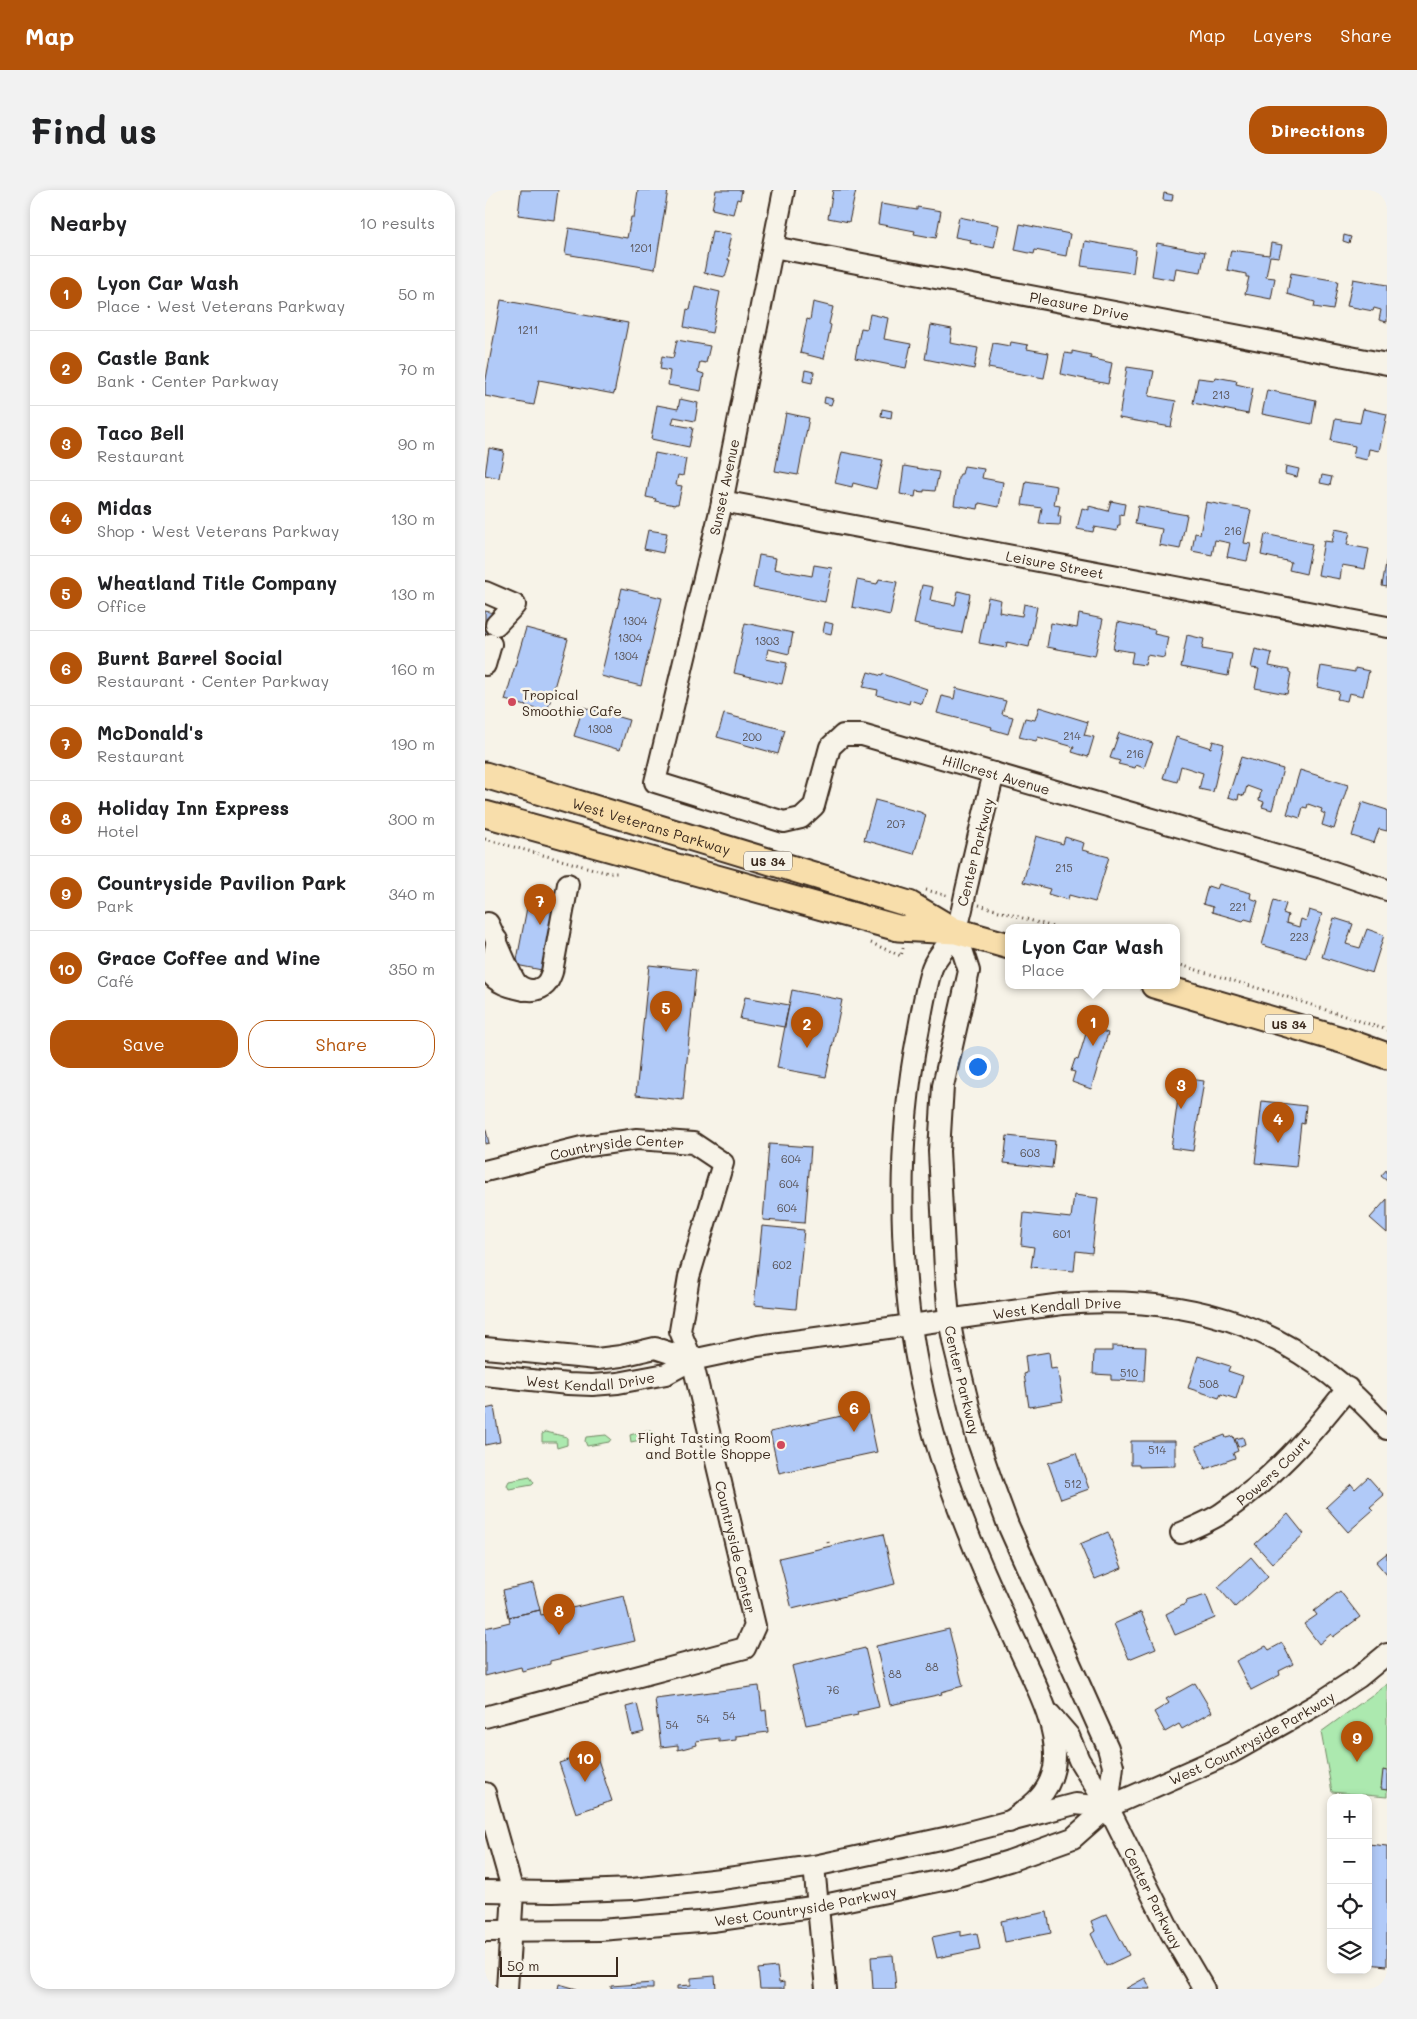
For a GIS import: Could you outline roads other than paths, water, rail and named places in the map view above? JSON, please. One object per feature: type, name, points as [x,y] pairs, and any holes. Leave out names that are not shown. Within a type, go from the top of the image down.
[{"type":"main road","name":"West Veterans Parkway","points":[[485,775],[909,904],[955,932]]},
{"type":"main road","name":"West Veterans Parkway","points":[[485,814],[898,928],[955,932],[1005,945]]},
{"type":"main road","name":"US 34","points":[[1168,989],[1345,1041],[1387,1056]]},
{"type":"street","name":"Sunset Avenue","points":[[655,782],[722,501],[784,190]]},
{"type":"street","name":"Pleasure Drive","points":[[773,247],[1387,364]]},
{"type":"street","name":"Leisure Street","points":[[722,501],[1387,627]]},
{"type":"street","points":[[485,592],[515,606],[494,635],[485,665]]},
{"type":"street","name":"Hillcrest Avenue","points":[[655,782],[784,822],[801,818],[815,806],[830,747],[843,735],[862,735],[1322,868],[1387,890]]},
{"type":"street","name":"Center Parkway","points":[[994,773],[955,932],[933,966],[912,1064],[904,1128],[905,1239],[916,1355],[934,1434],[955,1501],[1046,1708],[1054,1741],[1054,1766],[1049,1788],[1034,1803],[1009,1822]]},
{"type":"street","points":[[492,932],[515,982],[525,990],[535,991],[548,983],[552,972],[568,884]]},
{"type":"street","name":"Center Parkway","points":[[955,932],[969,972],[943,1086],[939,1151],[949,1319],[961,1380],[977,1439],[992,1482],[1008,1525],[1108,1748],[1113,1766],[1108,1807]]},
{"type":"street","name":"Countryside Center","points":[[485,1171],[582,1147],[637,1139],[693,1143],[723,1163],[689,1277],[680,1332],[691,1360],[755,1626],[745,1648],[485,1716]]},
{"type":"street","name":"West Kendall Drive","points":[[485,1375],[592,1385],[618,1383],[666,1374],[691,1360],[758,1346],[1062,1304],[1094,1301],[1139,1302],[1176,1306],[1259,1330],[1306,1356],[1348,1388],[1387,1429]]},
{"type":"street","name":"West Kendall Drive","points":[[485,1348],[597,1359],[621,1356],[655,1348],[691,1360]]},
{"type":"street","name":"Powers Court","points":[[1181,1534],[1221,1514],[1259,1486],[1295,1453],[1348,1388]]},
{"type":"street","name":"West Countryside Parkway","points":[[485,1931],[616,1929],[712,1920],[819,1906],[947,1879],[1009,1861],[1073,1838],[1108,1807],[1231,1753],[1316,1705],[1359,1677],[1387,1654]]},
{"type":"street","name":"Center Parkway","points":[[1046,1708],[1069,1736],[1079,1760],[1108,1807],[1171,1932],[1204,1989]]},
{"type":"street","points":[[485,1793],[513,1892],[507,1989]]},
{"type":"street","name":"West Countryside Parkway","points":[[485,1891],[633,1889],[721,1879],[814,1866],[949,1837],[1075,1804],[1108,1807]]},
{"type":"street","points":[[814,1866],[826,1989]]},
{"type":"place","name":"Tropical Smoothie Cafe","points":[[512,702]]},
{"type":"place","name":"McDonald's","points":[[540,925]]},
{"type":"place","name":"Wheatland Title Company","points":[[666,1032]]},
{"type":"place","name":"Lyon Car Wash","points":[[1093,1046]]},
{"type":"place","name":"Castle Bank","points":[[807,1048]]},
{"type":"place","name":"Taco Bell","points":[[1181,1109]]},
{"type":"place","name":"Midas","points":[[1278,1143]]},
{"type":"place","name":"Burnt Barrel Social","points":[[854,1432]]},
{"type":"place","name":"Flight Tasting Room and Bottle Shoppe","points":[[781,1445]]},
{"type":"place","name":"Holiday Inn Express","points":[[559,1635]]},
{"type":"place","name":"Countryside Pavilion Park","points":[[1357,1762]]},
{"type":"place","name":"Grace Coffee and Wine","points":[[585,1782]]}]
